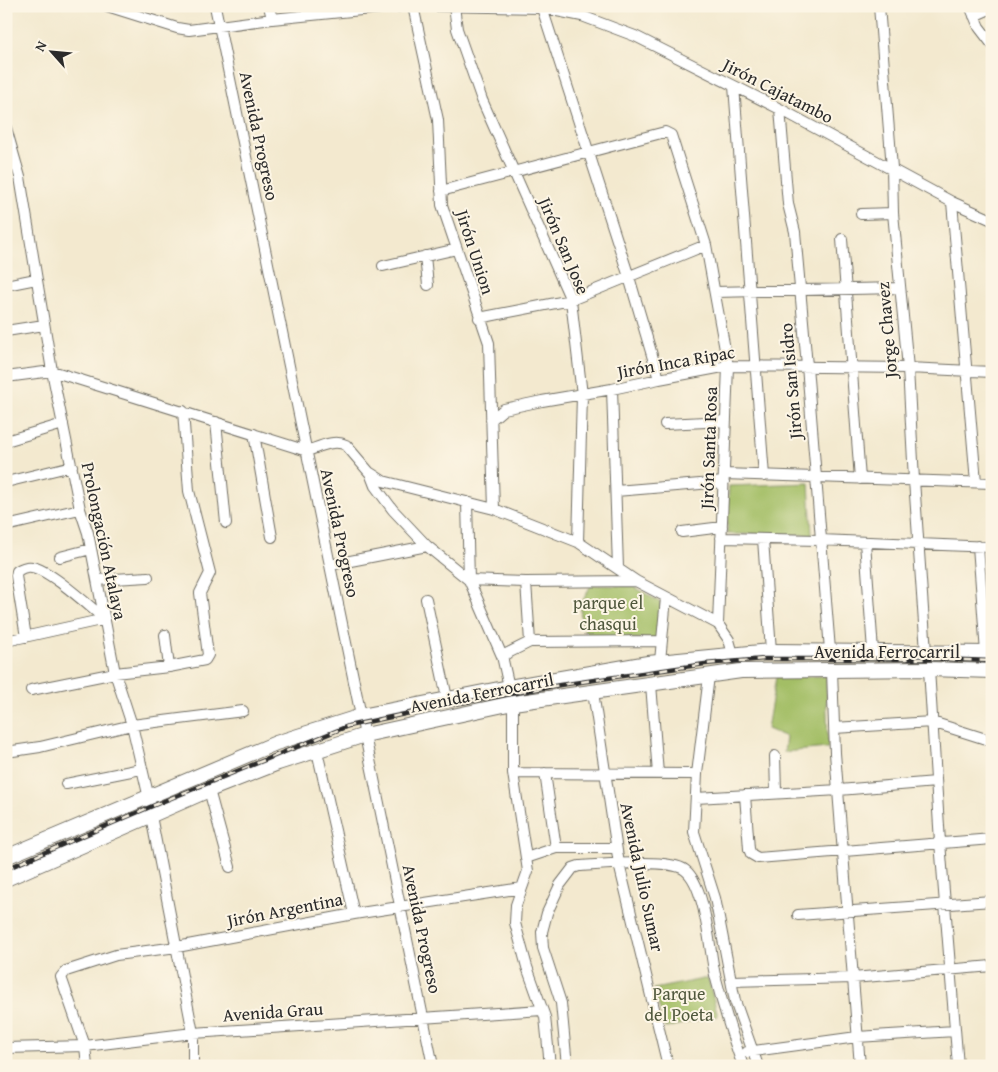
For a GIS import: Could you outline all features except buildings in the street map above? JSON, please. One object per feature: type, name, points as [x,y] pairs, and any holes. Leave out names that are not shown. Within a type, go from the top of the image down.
[{"type":"main road","name":"Avenida Ferrocarril","points":[[6,878],[276,743],[361,716],[509,686],[660,661],[771,650],[989,653]]},
{"type":"main road","name":"Avenida Ferrocarril","points":[[6,857],[150,807],[209,790],[278,763],[365,735],[513,703],[741,671],[929,669],[992,671]]},
{"type":"street","points":[[107,6],[176,28],[189,30],[272,19],[401,6]]},
{"type":"street","name":"Avenida Progreso","points":[[215,6],[433,1066]]},
{"type":"street","points":[[269,6],[272,19]]},
{"type":"street","name":"Jirón Union","points":[[413,6],[438,120],[442,205],[489,343],[494,509]]},
{"type":"street","name":"Jirón Cajatambo","points":[[436,6],[542,8],[582,16],[635,36],[780,109],[952,202],[992,220]]},
{"type":"street","name":"Jirón San Jose","points":[[454,6],[457,29],[482,100],[572,300],[582,395],[578,542]]},
{"type":"street","name":"Jorge Chavez","points":[[879,6],[892,168],[893,213],[899,288],[908,368],[926,652]]},
{"type":"street","points":[[542,8],[629,277],[659,379]]},
{"type":"street","points":[[992,8],[972,11],[979,27],[992,44]]},
{"type":"street","points":[[734,86],[764,476]]},
{"type":"street","name":"Jirón San Isidro","points":[[780,109],[788,204],[795,232],[830,650]]},
{"type":"street","name":"Prolongación Atalaya","points":[[6,128],[20,177],[52,371],[80,509],[91,549],[114,673],[132,725],[150,807],[193,1033],[193,1066]]},
{"type":"street","name":"Jirón Santa Rosa","points":[[588,152],[668,132],[674,144],[706,245],[728,366],[718,624]]},
{"type":"street","points":[[441,191],[588,152]]},
{"type":"street","points":[[6,166],[17,166]]},
{"type":"street","points":[[952,202],[976,482]]},
{"type":"street","points":[[861,214],[893,213]]},
{"type":"street","points":[[842,240],[844,289],[860,479]]},
{"type":"street","points":[[479,318],[572,300],[706,245]]},
{"type":"street","points":[[383,266],[457,249]]},
{"type":"street","points":[[424,256],[428,285]]},
{"type":"street","points":[[6,285],[36,279]]},
{"type":"street","points":[[715,292],[899,288]]},
{"type":"street","points":[[6,331],[44,325]]},
{"type":"street","name":"Jirón Inca Ripac","points":[[491,420],[504,409],[542,400],[582,395],[728,366],[908,368],[992,372]]},
{"type":"street","points":[[6,377],[52,371],[307,451],[341,442],[346,445],[369,472],[375,486],[393,510],[427,546],[469,580],[526,582],[636,581]]},
{"type":"street","points":[[612,389],[618,568]]},
{"type":"street","points":[[31,690],[114,673],[205,660],[208,655],[200,593],[210,573],[189,491],[183,412]]},
{"type":"street","points":[[665,424],[726,421]]},
{"type":"street","points":[[216,422],[226,523]]},
{"type":"street","points":[[6,441],[63,424]]},
{"type":"street","points":[[254,434],[272,537]]},
{"type":"street","points":[[6,482],[72,466]]},
{"type":"street","points":[[369,472],[384,481],[494,509],[578,542],[636,581],[718,624],[729,640],[733,654]]},
{"type":"street","points":[[616,491],[724,478],[764,476],[992,483]]},
{"type":"street","points":[[467,502],[469,580],[502,656],[509,686]]},
{"type":"street","points":[[6,526],[80,509]]},
{"type":"street","points":[[682,532],[722,527]]},
{"type":"street","points":[[722,538],[992,546]]},
{"type":"street","points":[[763,539],[771,650]]},
{"type":"street","points":[[865,542],[873,651]]},
{"type":"street","points":[[330,565],[427,546]]},
{"type":"street","points":[[978,546],[989,653]]},
{"type":"street","points":[[60,557],[91,549]]},
{"type":"street","points":[[26,637],[16,576],[17,570],[23,567],[41,570],[69,589],[105,619]]},
{"type":"street","points":[[97,580],[148,577]]},
{"type":"street","points":[[526,582],[530,642]]},
{"type":"street","points":[[660,661],[666,598]]},
{"type":"street","points":[[426,600],[447,698]]},
{"type":"street","points":[[6,641],[105,619]]},
{"type":"street","points":[[165,635],[169,666]]},
{"type":"street","points":[[502,656],[530,642],[662,641]]},
{"type":"street","points":[[929,669],[940,842],[958,1066]]},
{"type":"street","points":[[832,670],[842,850],[860,1066]]},
{"type":"street","points":[[709,676],[697,774],[694,832],[715,898],[735,1001],[758,1066]]},
{"type":"street","points":[[651,684],[658,774]]},
{"type":"street","name":"Avenida Julio Sumar","points":[[594,692],[619,864],[668,1066]]},
{"type":"street","points":[[513,703],[513,773],[528,871],[516,905],[516,923],[527,967],[545,1017],[550,1066]]},
{"type":"street","points":[[6,752],[40,747],[132,725],[243,711]]},
{"type":"street","points":[[834,728],[932,722],[992,741]]},
{"type":"street","points":[[317,751],[354,914]]},
{"type":"street","points":[[775,756],[776,793]]},
{"type":"street","points":[[66,784],[141,769]]},
{"type":"street","points":[[513,773],[697,774]]},
{"type":"street","points":[[545,773],[556,848]]},
{"type":"street","points":[[696,798],[839,790],[936,782]]},
{"type":"street","points":[[209,790],[230,867]]},
{"type":"street","points":[[745,795],[749,849],[751,854],[758,858],[992,839]]},
{"type":"street","points":[[526,858],[556,848],[616,848]]},
{"type":"street","points":[[567,1066],[560,1003],[542,948],[542,932],[547,913],[560,884],[573,868],[619,864],[677,866],[685,870],[690,876],[701,900],[714,972],[743,1066]]},
{"type":"street","name":"Jirón Argentina","points":[[85,1046],[61,978],[66,971],[116,955],[177,947],[354,914],[522,888]]},
{"type":"street","points":[[798,915],[992,901]]},
{"type":"street","points":[[731,981],[853,978],[992,966]]},
{"type":"street","name":"Avenida Grau","points":[[6,1048],[85,1046],[193,1033],[542,1010]]},
{"type":"street","points":[[739,1054],[857,1037],[956,1031]]},
{"type":"street","points":[[85,1046],[87,1066]]},
{"type":"green space","points":[[809,483],[812,535],[727,534],[729,486]]},
{"type":"green space","name":"parque el chasqui","points":[[591,585],[633,586],[661,603],[659,635],[655,639],[588,638],[580,611]]},
{"type":"green space","points":[[826,676],[828,748],[784,752],[786,737],[767,729],[776,677]]},
{"type":"green space","name":"Parque del Poeta","points":[[708,978],[718,1016],[665,1028],[654,989]]},
{"type":"railway","points":[[6,869],[164,801],[348,726],[443,706],[560,685],[705,664],[764,659],[939,659],[992,661]]}]
